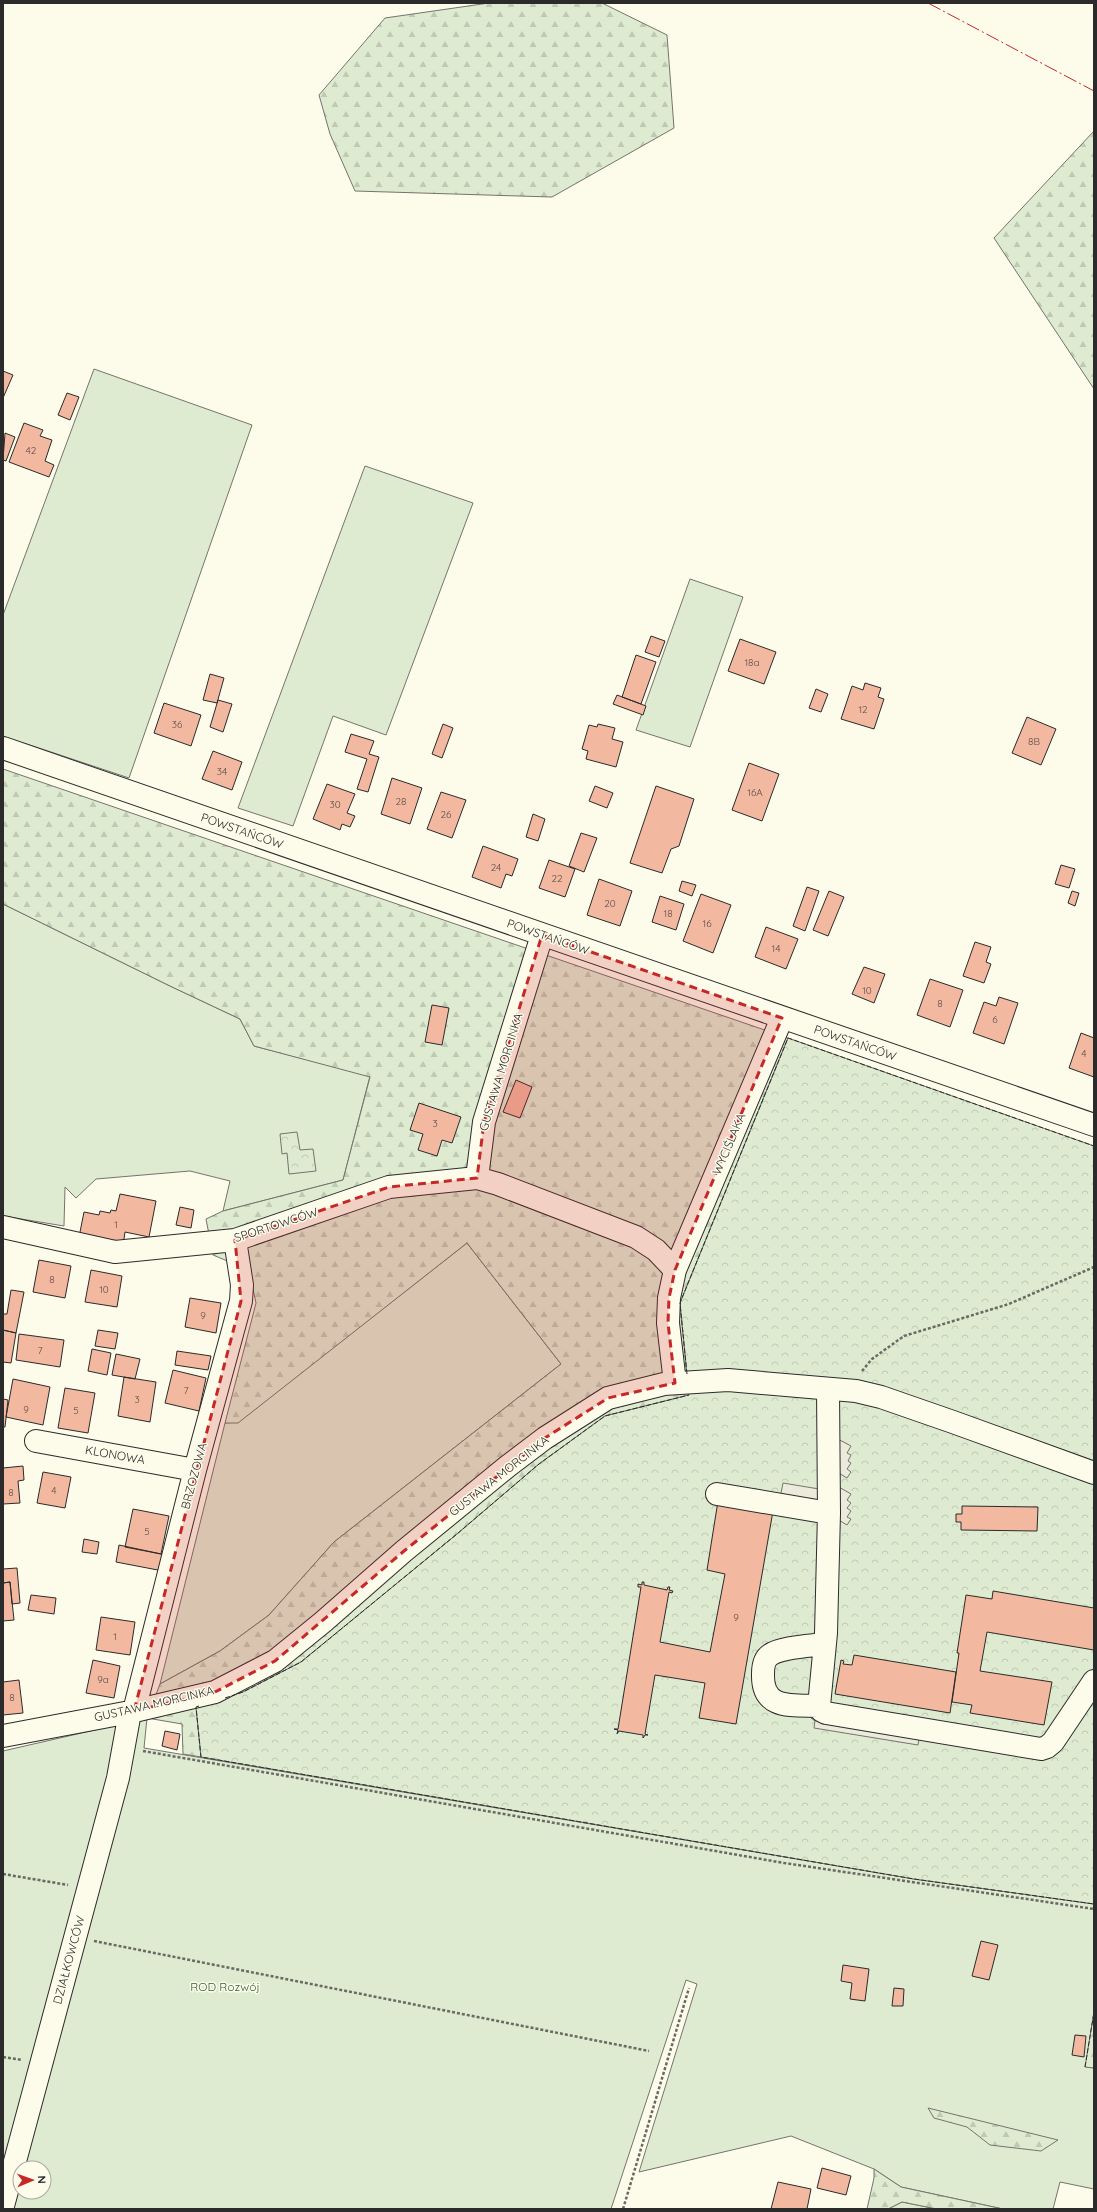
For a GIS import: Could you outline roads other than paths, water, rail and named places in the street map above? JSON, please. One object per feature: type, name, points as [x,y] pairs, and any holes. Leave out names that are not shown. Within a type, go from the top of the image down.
[{"type":"street","name":"POWSTAŃCÓW","points":[[3,748],[1094,1125]]},
{"type":"street","name":"GUSTAWA MORCINKA","points":[[477,1178],[484,1122],[542,935]]},
{"type":"street","name":"WYCIŚLAKA","points":[[675,1270],[782,1018]]},
{"type":"street","name":"SPORTOWCÓW","points":[[3,1227],[116,1252],[235,1240],[389,1187],[477,1178]]},
{"type":"street","points":[[477,1178],[498,1184],[636,1237],[656,1250],[675,1270],[669,1298],[668,1322],[675,1382]]},
{"type":"street","name":"BRZOZOWA","points":[[132,1711],[241,1301],[242,1285],[235,1240]]},
{"type":"street","name":"GUSTAWA MORCINKA","points":[[3,1736],[132,1711],[214,1692],[274,1661],[323,1622],[404,1551],[508,1466],[545,1438],[608,1398],[675,1382],[728,1380],[837,1390],[882,1397],[1094,1473]]},
{"type":"street","points":[[837,1390],[829,1513],[825,1644],[819,1706],[822,1711],[826,1713],[1041,1749],[1047,1747],[1053,1742],[1094,1681]]},
{"type":"street","name":"KLONOWA","points":[[36,1441],[195,1470]]},
{"type":"street","points":[[718,1494],[829,1513]]},
{"type":"street","points":[[819,1706],[777,1703],[769,1698],[764,1691],[763,1671],[764,1663],[770,1655],[780,1651],[825,1644]]},
{"type":"street","name":"DZIAŁKOWCÓW","points":[[3,2206],[76,1938],[87,1888],[118,1778],[122,1747],[132,1711]]},
{"type":"park label","name":"ROD Rozwój","points":[[225,1987]]}]
